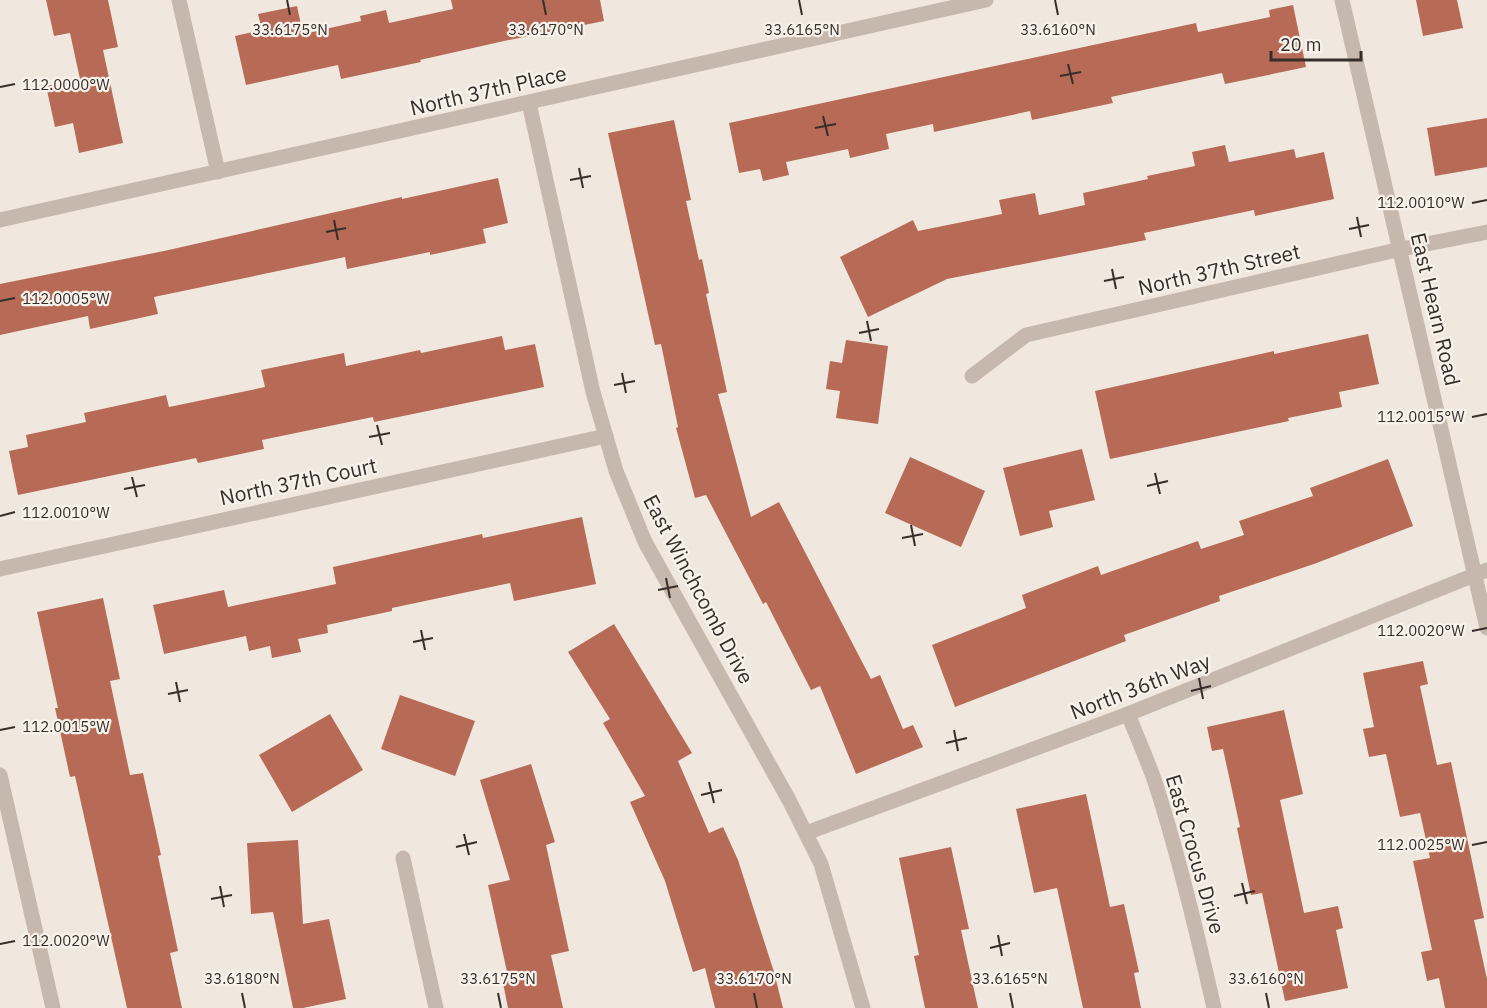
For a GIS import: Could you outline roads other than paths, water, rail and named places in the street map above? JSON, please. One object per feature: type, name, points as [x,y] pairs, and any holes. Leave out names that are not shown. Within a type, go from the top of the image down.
[{"type":"street","points":[[179,0],[218,172]]},
{"type":"street","name":"North 37th Place","points":[[0,220],[986,0]]},
{"type":"street","name":"East Hearn Road","points":[[1342,0],[1481,572],[1487,628]]},
{"type":"street","name":"East Winchcomb Drive","points":[[529,103],[594,392],[616,471],[645,542],[789,800],[821,864],[863,1008]]},
{"type":"street","name":"North 37th Street","points":[[972,376],[1026,335],[1401,249],[1487,232]]},
{"type":"street","name":"North 37th Court","points":[[0,569],[606,436]]},
{"type":"street","name":"North 36th Way","points":[[806,833],[1128,714],[1481,572]]},
{"type":"street","name":"East Crocus Drive","points":[[1128,714],[1154,780],[1188,892],[1214,1008]]},
{"type":"street","points":[[0,775],[53,1008]]},
{"type":"street","points":[[403,858],[436,1008]]}]
